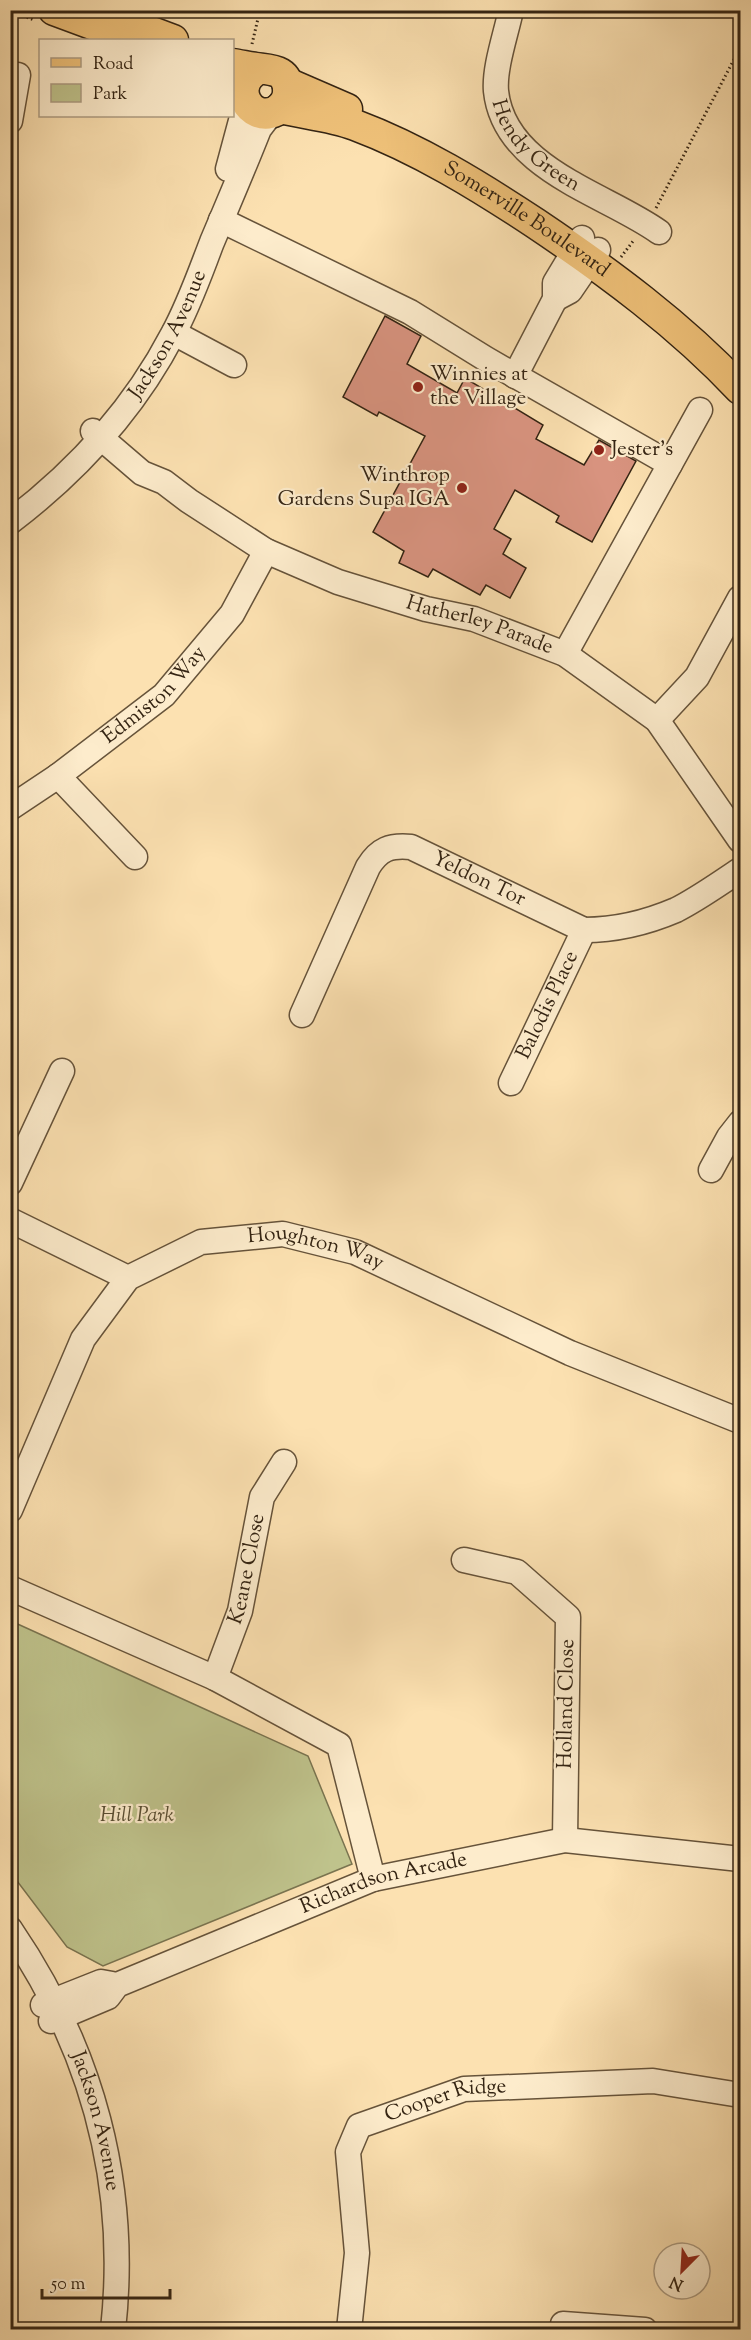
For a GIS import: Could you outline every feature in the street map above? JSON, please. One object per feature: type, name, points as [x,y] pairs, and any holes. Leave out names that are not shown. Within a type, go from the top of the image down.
[{"type":"main road","points":[[54,10],[132,39]]},
{"type":"main road","points":[[94,10],[170,39]]},
{"type":"main road","name":"Somerville Boulevard","points":[[247,62],[273,69],[284,77],[260,99]]},
{"type":"main road","name":"Somerville Boulevard","points":[[260,99],[354,125],[459,175],[592,252],[682,319],[741,372]]},
{"type":"main road","name":"Somerville Boulevard","points":[[592,252],[741,389]]},
{"type":"street","name":"Hendy Green","points":[[511,10],[496,90],[500,109],[510,131],[521,146],[545,165],[606,203],[653,227]]},
{"type":"street","points":[[10,121],[18,75]]},
{"type":"street","name":"Jackson Avenue","points":[[10,508],[101,430],[145,381],[174,333],[259,129],[260,99]]},
{"type":"street","name":"Jackson Avenue","points":[[10,522],[80,462],[164,329],[260,99]]},
{"type":"street","points":[[221,220],[411,312],[515,376],[670,464]]},
{"type":"street","points":[[515,376],[555,299],[570,291],[592,252]]},
{"type":"street","points":[[174,333],[234,365]]},
{"type":"street","points":[[565,654],[700,410]]},
{"type":"street","name":"Hatherley Parade","points":[[101,430],[151,462],[164,482],[189,501],[266,551],[338,582],[426,609],[474,619],[565,654],[657,720],[741,840]]},
{"type":"street","name":"Edmiston Way","points":[[10,808],[58,776],[164,694],[231,614],[266,551]]},
{"type":"street","points":[[657,720],[697,677],[741,598]]},
{"type":"street","points":[[58,776],[135,857]]},
{"type":"street","name":"Yeldon Tor","points":[[302,1015],[368,867],[375,856],[386,848],[411,847],[584,930]]},
{"type":"street","points":[[584,930],[602,930],[651,919],[677,909],[741,870]]},
{"type":"street","name":"Balodis Place","points":[[511,1083],[584,930]]},
{"type":"street","points":[[10,1183],[62,1071]]},
{"type":"street","points":[[711,1170],[729,1137],[741,1124]]},
{"type":"street","points":[[10,1220],[128,1278]]},
{"type":"street","name":"Houghton Way","points":[[10,1509],[83,1339],[128,1278],[201,1242],[284,1234],[355,1252],[570,1353],[741,1422]]},
{"type":"street","name":"Keane Close","points":[[215,1678],[240,1611],[262,1497],[284,1462]]},
{"type":"street","name":"Holland Close","points":[[464,1560],[517,1572],[568,1617],[565,1840]]},
{"type":"street","points":[[10,1588],[215,1678],[339,1745],[373,1879]]},
{"type":"street","name":"Richardson Arcade","points":[[53,2010],[102,1982],[117,1985],[373,1879],[565,1840],[741,1859]]},
{"type":"street","name":"Jackson Avenue","points":[[10,1929],[53,2010],[96,2110],[116,2212],[113,2330]]},
{"type":"street","name":"Jackson Avenue","points":[[10,1950],[53,2010],[91,2133],[105,2217],[101,2330]]},
{"type":"street","name":"Cooper Ridge","points":[[349,2330],[357,2253],[348,2152],[359,2126],[464,2089],[653,2081],[741,2095]]},
{"type":"street","points":[[563,2324],[645,2330]]},
{"type":"path","points":[[247,62],[260,10]]},
{"type":"path","points":[[592,252],[653,227],[741,48]]},
{"type":"green space","name":"Hill Park","points":[[11,1621],[308,1756],[352,1864],[103,1966],[67,1947],[11,1873]]},
{"type":"building","points":[[385,316],[421,336],[407,364],[457,393],[465,378],[543,425],[536,439],[584,465],[599,440],[636,461],[592,542],[556,522],[559,516],[515,490],[494,529],[511,539],[503,554],[526,568],[510,598],[486,585],[480,595],[433,569],[428,577],[399,563],[404,551],[373,532],[425,436],[379,412],[377,416],[343,397]]},
{"type":"place","name":"Winnies at the Village","points":[[418,387]]},
{"type":"place","name":"Jester's","points":[[599,450]]},
{"type":"place","name":"Winthrop Gardens Supa IGA","points":[[462,488]]}]
